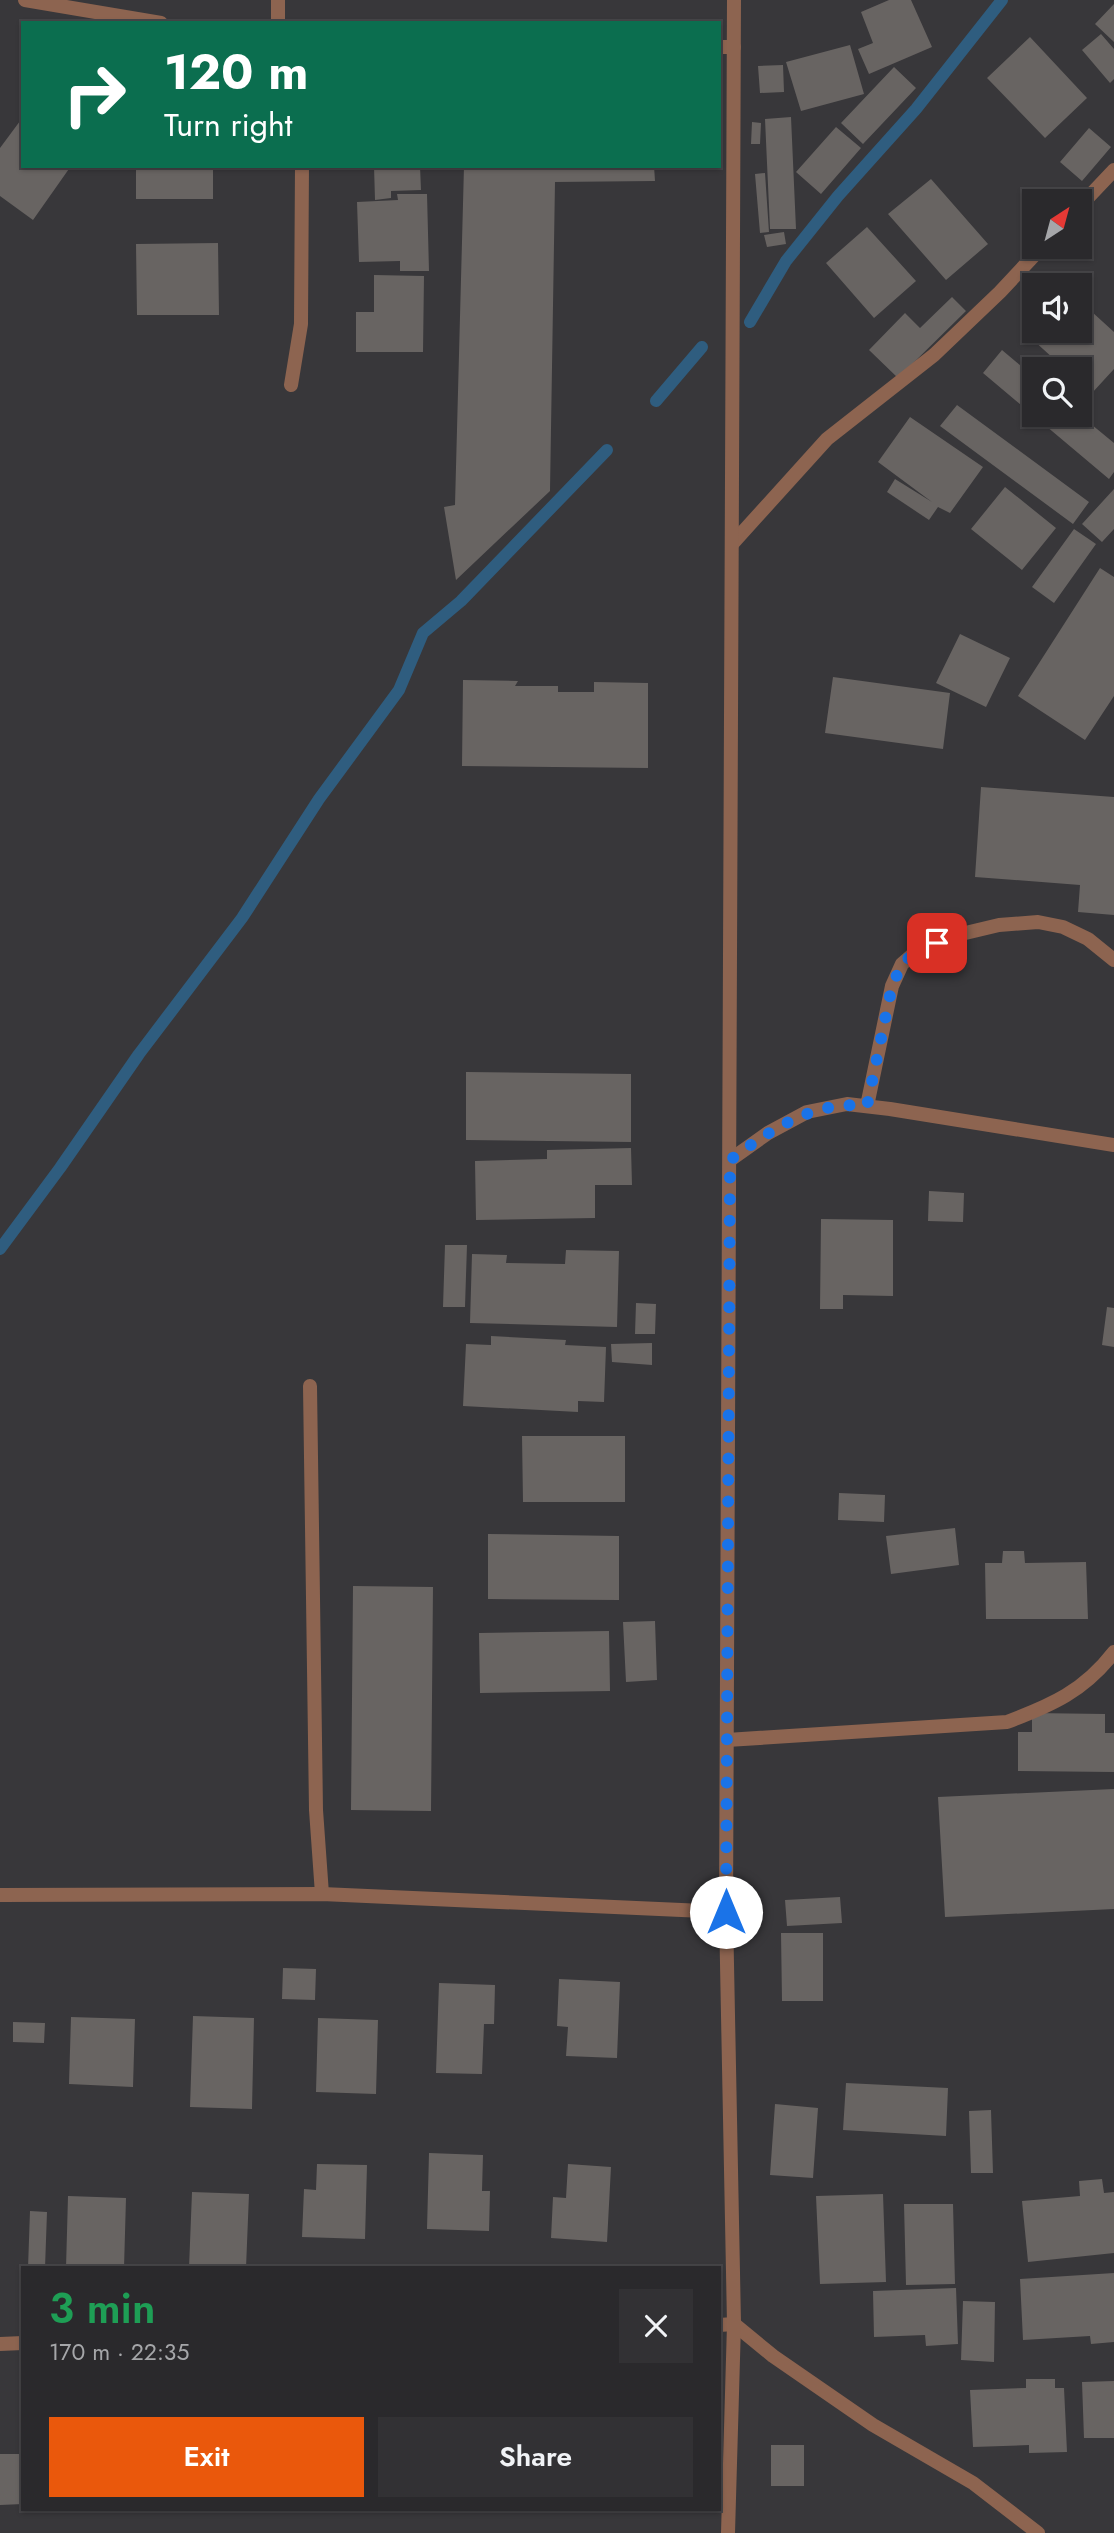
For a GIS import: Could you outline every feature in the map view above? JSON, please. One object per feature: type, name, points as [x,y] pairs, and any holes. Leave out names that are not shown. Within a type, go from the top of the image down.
[{"type":"street","points":[[25,0],[149,21]]},
{"type":"street","points":[[278,0],[278,21]]},
{"type":"street","points":[[728,2533],[726,1912],[732,544],[727,47],[734,0]]},
{"type":"street","points":[[291,384],[301,324],[302,168]]},
{"type":"street","points":[[1092,193],[1114,170]]},
{"type":"street","points":[[732,544],[827,439],[934,355],[1031,259]]},
{"type":"street","points":[[867,1106],[892,986],[902,964],[918,950],[957,935],[999,925],[1038,922],[1063,927],[1088,939],[1114,960]]},
{"type":"street","points":[[730,1160],[768,1133],[807,1112],[847,1104],[1114,1145]]},
{"type":"street","points":[[310,1386],[316,1810],[322,1894]]},
{"type":"street","points":[[727,1740],[1007,1722],[1047,1707],[1072,1693],[1099,1671],[1114,1652]]},
{"type":"street","points":[[0,1895],[322,1894],[726,1912]]},
{"type":"street","points":[[727,2325],[873,2425],[974,2483],[1038,2533]]},
{"type":"street","points":[[0,2344],[21,2343]]},
{"type":"building","points":[[889,0],[911,0],[932,47],[869,74],[858,49],[873,43],[861,12]]},
{"type":"building","points":[[1114,4],[1114,42],[1095,24]]},
{"type":"building","points":[[1101,34],[1114,49],[1114,79],[1110,83],[1082,50]]},
{"type":"building","points":[[1030,37],[1087,98],[1045,138],[987,78]]},
{"type":"building","points":[[850,45],[864,94],[801,111],[786,62]]},
{"type":"building","points":[[783,65],[784,92],[760,93],[758,66]]},
{"type":"building","points":[[894,67],[916,88],[863,144],[841,123]]},
{"type":"building","points":[[791,117],[796,229],[770,229],[765,119]]},
{"type":"building","points":[[21,120],[21,168],[70,168],[33,220],[0,196],[0,148]]},
{"type":"building","points":[[752,122],[761,123],[760,144],[751,144]]},
{"type":"building","points":[[836,127],[861,148],[821,194],[796,172]]},
{"type":"building","points":[[1089,128],[1111,147],[1082,181],[1060,162]]},
{"type":"building","points":[[136,168],[213,168],[213,199],[136,199]]},
{"type":"building","points":[[374,168],[420,168],[421,190],[391,191],[391,198],[375,200]]},
{"type":"building","points":[[464,168],[654,168],[655,181],[555,182],[550,491],[456,580],[444,507],[455,505]]},
{"type":"building","points":[[765,173],[769,232],[760,233],[755,174]]},
{"type":"building","points":[[931,179],[988,244],[946,280],[888,214]]},
{"type":"building","points":[[397,194],[427,194],[429,271],[400,271],[400,261],[359,262],[357,202],[398,200]]},
{"type":"building","points":[[867,227],[916,281],[874,318],[826,263]]},
{"type":"building","points":[[784,232],[786,244],[767,247],[764,235]]},
{"type":"building","points":[[218,243],[219,315],[137,315],[136,244]]},
{"type":"building","points":[[374,275],[424,276],[423,352],[356,352],[356,312],[374,312]]},
{"type":"building","points":[[952,297],[966,311],[898,378],[869,350],[905,313],[920,328]]},
{"type":"building","points":[[1092,312],[1114,332],[1114,369],[1092,393],[1092,357],[1052,357],[1036,343],[1092,343]]},
{"type":"building","points":[[1002,350],[1022,367],[1022,406],[983,373]]},
{"type":"building","points":[[957,405],[1089,502],[1073,524],[940,426]]},
{"type":"building","points":[[910,417],[983,467],[950,513],[938,507],[929,520],[887,492],[895,479],[932,502],[878,462]]},
{"type":"building","points":[[1092,425],[1114,443],[1114,472],[1109,479],[1047,427],[1092,427]]},
{"type":"building","points":[[1005,487],[1056,528],[1022,570],[971,529]]},
{"type":"building","points":[[1114,489],[1114,529],[1102,542],[1082,524]]},
{"type":"building","points":[[1074,529],[1096,544],[1054,603],[1032,587]]},
{"type":"building","points":[[1100,568],[1114,577],[1114,696],[1085,740],[1018,696]]},
{"type":"building","points":[[960,634],[1010,658],[986,707],[936,683]]},
{"type":"building","points":[[833,677],[950,693],[943,749],[825,733]]},
{"type":"building","points":[[463,680],[518,681],[515,686],[558,686],[558,692],[594,692],[594,682],[648,683],[648,768],[462,766]]},
{"type":"building","points":[[981,787],[1114,797],[1114,915],[1078,912],[1080,885],[975,877]]},
{"type":"building","points":[[466,1072],[631,1074],[631,1142],[466,1140]]},
{"type":"building","points":[[631,1148],[632,1185],[595,1185],[595,1218],[476,1220],[475,1161],[547,1159],[547,1150]]},
{"type":"building","points":[[929,1191],[964,1193],[963,1222],[928,1221]]},
{"type":"building","points":[[821,1219],[893,1220],[893,1296],[843,1295],[843,1309],[820,1309]]},
{"type":"building","points":[[445,1245],[467,1245],[465,1307],[443,1307]]},
{"type":"building","points":[[566,1250],[619,1251],[617,1327],[470,1323],[472,1254],[507,1255],[506,1263],[565,1264]]},
{"type":"building","points":[[636,1303],[656,1304],[655,1334],[635,1334]]},
{"type":"building","points":[[1107,1307],[1114,1308],[1114,1347],[1102,1345]]},
{"type":"building","points":[[491,1336],[566,1340],[565,1345],[606,1347],[604,1402],[578,1401],[578,1412],[463,1406],[466,1344],[491,1345]]},
{"type":"building","points":[[652,1343],[652,1365],[612,1362],[611,1344]]},
{"type":"building","points":[[522,1436],[625,1436],[625,1502],[523,1502]]},
{"type":"building","points":[[839,1493],[885,1495],[884,1522],[838,1520]]},
{"type":"building","points":[[955,1528],[959,1565],[891,1574],[886,1536]]},
{"type":"building","points":[[488,1534],[619,1536],[619,1600],[488,1599]]},
{"type":"building","points":[[1003,1551],[1024,1551],[1025,1563],[1086,1562],[1088,1619],[986,1619],[985,1563],[1002,1563]]},
{"type":"building","points":[[353,1586],[433,1587],[431,1811],[351,1810]]},
{"type":"building","points":[[655,1621],[657,1680],[626,1682],[623,1622]]},
{"type":"building","points":[[609,1631],[610,1691],[480,1693],[479,1633]]},
{"type":"building","points":[[1032,1713],[1105,1714],[1105,1733],[1114,1733],[1114,1772],[1018,1771],[1018,1732],[1032,1732]]},
{"type":"building","points":[[1114,1789],[1114,1909],[945,1917],[938,1797]]},
{"type":"building","points":[[840,1897],[842,1923],[787,1926],[785,1900]]},
{"type":"building","points":[[781,1933],[823,1933],[823,2001],[782,2001]]},
{"type":"building","points":[[283,1968],[316,1969],[315,2000],[282,1999]]},
{"type":"building","points":[[559,1979],[620,1982],[617,2058],[566,2056],[568,2027],[557,2026]]},
{"type":"building","points":[[439,1983],[495,1985],[494,2024],[484,2024],[482,2074],[436,2073]]},
{"type":"building","points":[[193,2016],[254,2018],[252,2109],[190,2107]]},
{"type":"building","points":[[71,2017],[135,2019],[133,2087],[69,2084]]},
{"type":"building","points":[[318,2018],[378,2020],[376,2094],[316,2092]]},
{"type":"building","points":[[13,2022],[45,2023],[44,2043],[13,2042]]},
{"type":"building","points":[[846,2083],[948,2088],[946,2136],[843,2130]]},
{"type":"building","points":[[775,2104],[818,2108],[813,2178],[770,2175]]},
{"type":"building","points":[[991,2110],[993,2173],[971,2173],[969,2111]]},
{"type":"building","points":[[429,2153],[483,2155],[482,2191],[490,2191],[489,2231],[427,2229]]},
{"type":"building","points":[[317,2164],[367,2165],[365,2239],[302,2237],[304,2189],[316,2190]]},
{"type":"building","points":[[568,2164],[611,2167],[607,2242],[551,2238],[553,2197],[566,2198]]},
{"type":"building","points":[[1102,2179],[1104,2193],[1114,2192],[1114,2253],[1028,2262],[1022,2201],[1080,2196],[1079,2181]]},
{"type":"building","points":[[192,2192],[249,2194],[246,2266],[189,2266]]},
{"type":"building","points":[[883,2194],[886,2282],[820,2284],[816,2196]]},
{"type":"building","points":[[68,2196],[126,2198],[124,2266],[66,2266]]},
{"type":"building","points":[[904,2204],[953,2204],[955,2284],[906,2285]]},
{"type":"building","points":[[30,2211],[47,2212],[45,2266],[28,2266]]},
{"type":"building","points":[[1114,2273],[1114,2342],[1091,2344],[1090,2336],[1023,2340],[1020,2279]]},
{"type":"building","points":[[956,2288],[958,2344],[926,2346],[925,2335],[874,2337],[873,2291]]},
{"type":"building","points":[[963,2301],[995,2302],[994,2362],[961,2360]]},
{"type":"building","points":[[1026,2379],[1055,2379],[1055,2388],[1064,2388],[1067,2452],[1029,2453],[1029,2445],[973,2447],[970,2390],[1026,2388]]},
{"type":"building","points":[[1114,2381],[1114,2438],[1084,2438],[1082,2382]]},
{"type":"building","points":[[771,2445],[804,2445],[804,2486],[771,2486]]},
{"type":"building","points":[[0,2454],[21,2454],[21,2504],[0,2505]]},
{"type":"waterway","points":[[750,322],[786,261],[838,196],[916,109],[1002,0]]},
{"type":"waterway","points":[[656,401],[702,347]]},
{"type":"waterway","points":[[0,1249],[139,1054],[242,918],[319,799],[399,690],[423,633],[461,601],[607,450]]},
{"type":"route","points":[[726,1912],[730,1160],[768,1133],[807,1112],[847,1104],[867,1106],[892,986],[902,964],[918,950],[937,943]]}]
